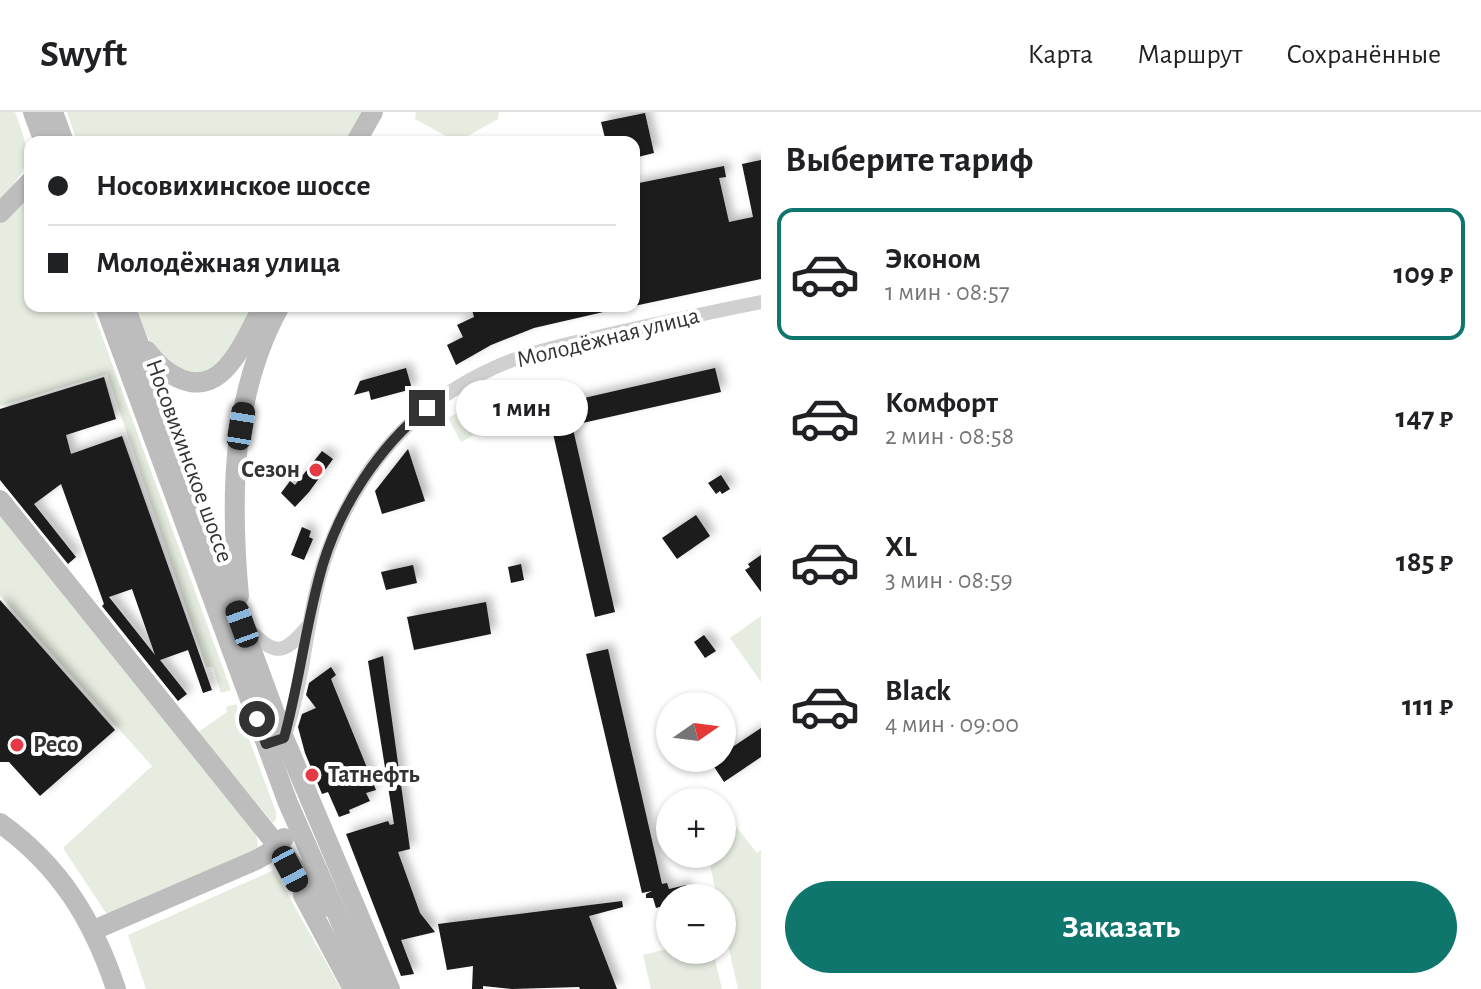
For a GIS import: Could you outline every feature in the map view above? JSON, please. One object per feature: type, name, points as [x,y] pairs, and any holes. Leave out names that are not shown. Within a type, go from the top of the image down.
[{"type":"main road","points":[[33,112],[41,136]]},
{"type":"main road","points":[[53,112],[62,136]]},
{"type":"main road","points":[[359,136],[373,112]]},
{"type":"main road","points":[[373,136],[387,112]]},
{"type":"main road","points":[[0,213],[24,188]]},
{"type":"main road","name":"Носовихинское шоссе","points":[[107,312],[275,741],[390,989]]},
{"type":"main road","name":"Носовихинское шоссе","points":[[127,312],[242,624],[275,741],[288,803],[370,989]]},
{"type":"main road","points":[[136,336],[159,367],[176,379],[193,383],[209,380],[224,370],[259,312]]},
{"type":"main road","points":[[242,624],[234,530],[237,445],[261,351],[277,312]]},
{"type":"main road","points":[[0,500],[309,885],[354,954]]},
{"type":"main road","points":[[94,930],[256,860],[277,846],[288,831],[288,803]]},
{"type":"main road","points":[[0,823],[22,839],[61,880],[94,930],[116,989]]},
{"type":"main road","points":[[277,846],[353,989]]},
{"type":"street","name":"Молодёжная улица","points":[[275,741],[298,686],[323,566],[348,506],[391,440],[427,408],[481,375],[534,353],[761,302]]},
{"type":"street","points":[[242,624],[265,645],[277,650],[291,646],[311,622]]},
{"type":"shaded area","points":[[0,112],[15,112],[24,140],[24,166],[0,201]]},
{"type":"shaded area","points":[[67,112],[367,112],[353,136],[75,136]]},
{"type":"shaded area","points":[[416,112],[499,112],[498,119],[468,136],[446,136],[415,119]]},
{"type":"shaded area","points":[[24,202],[24,312],[93,312],[231,690],[221,693],[213,667],[206,667],[107,374],[0,406],[0,224]]},
{"type":"shaded area","points":[[137,312],[254,312],[234,347],[207,375],[177,372],[151,345]]},
{"type":"shaded area","points":[[489,395],[503,418],[461,442],[448,418]]},
{"type":"shaded area","points":[[0,509],[256,834],[256,851],[114,915],[106,913],[63,848],[152,766],[0,596]]},
{"type":"shaded area","points":[[761,616],[761,682],[730,638]]},
{"type":"shaded area","points":[[236,704],[276,812],[273,823],[197,733],[227,712],[226,707]]},
{"type":"shaded area","points":[[736,827],[757,853],[761,850],[761,989],[738,989],[732,964],[736,964],[736,884],[714,884],[711,868],[736,868]]},
{"type":"shaded area","points":[[274,870],[341,989],[146,989],[128,935]]},
{"type":"shaded area","points":[[656,952],[656,964],[716,964],[722,989],[651,989],[643,955]]},
{"type":"building","points":[[645,113],[654,153],[640,156],[640,136],[604,136],[601,122]]},
{"type":"building","points":[[761,160],[761,279],[640,305],[640,183],[724,166],[726,177],[719,178],[729,222],[753,217],[742,164]]},
{"type":"building","points":[[473,312],[603,312],[534,328],[491,345],[456,365],[447,345],[463,337],[457,325],[474,317]]},
{"type":"building","points":[[406,368],[412,389],[371,400],[369,391],[354,395],[360,381]]},
{"type":"building","points":[[715,368],[721,392],[578,424],[579,428],[573,429],[615,612],[595,617],[552,429],[562,427],[558,412],[573,409],[571,401]]},
{"type":"building","points":[[104,377],[116,419],[66,435],[71,454],[122,436],[212,690],[203,693],[188,650],[160,660],[187,694],[178,701],[102,606],[104,604],[61,484],[34,504],[76,557],[68,564],[0,480],[0,409]],"holes":[[[132,589],[155,655],[109,597]]]},
{"type":"building","points":[[408,449],[425,501],[382,514],[375,491]]},
{"type":"building","name":"Сезон","points":[[322,451],[333,459],[295,507],[281,493],[290,481],[295,485]]},
{"type":"building","points":[[721,475],[730,489],[716,494],[708,483]]},
{"type":"building","points":[[696,515],[710,536],[677,559],[662,538]]},
{"type":"building","points":[[302,527],[311,531],[309,537],[313,539],[304,560],[291,555]]},
{"type":"building","points":[[761,555],[761,592],[745,570]]},
{"type":"building","points":[[521,564],[524,580],[511,583],[508,567]]},
{"type":"building","points":[[413,565],[417,583],[386,590],[381,572]]},
{"type":"building","points":[[0,600],[115,730],[40,796],[9,762],[0,762]]},
{"type":"building","points":[[486,602],[491,634],[414,650],[407,617]]},
{"type":"building","points":[[704,635],[716,651],[705,658],[694,642]]},
{"type":"building","points":[[608,649],[662,884],[656,884],[656,908],[653,898],[646,898],[646,894],[652,891],[642,893],[586,654]]},
{"type":"building","points":[[383,656],[410,849],[398,852],[420,913],[435,932],[401,940],[414,974],[401,976],[346,834],[388,821],[390,825],[394,824],[368,661]]},
{"type":"building","points":[[331,667],[336,675],[331,679],[376,790],[366,793],[370,801],[339,817],[328,792],[322,794],[298,727],[302,714],[316,708],[306,695],[309,683]]},
{"type":"building","points":[[761,728],[761,757],[724,782],[718,772],[736,772],[736,745]]},
{"type":"building","points":[[622,901],[623,907],[589,916],[617,989],[483,986],[483,989],[472,989],[473,966],[447,970],[438,924]]},
{"type":"place","name":"Сезон","points":[[316,470]]},
{"type":"place","name":"Ресо","points":[[17,745]]},
{"type":"place","name":"Татнефть","points":[[312,775]]},
{"type":"route","points":[[257,719],[266,744],[284,738],[331,542],[359,488],[391,440],[427,408]]}]
